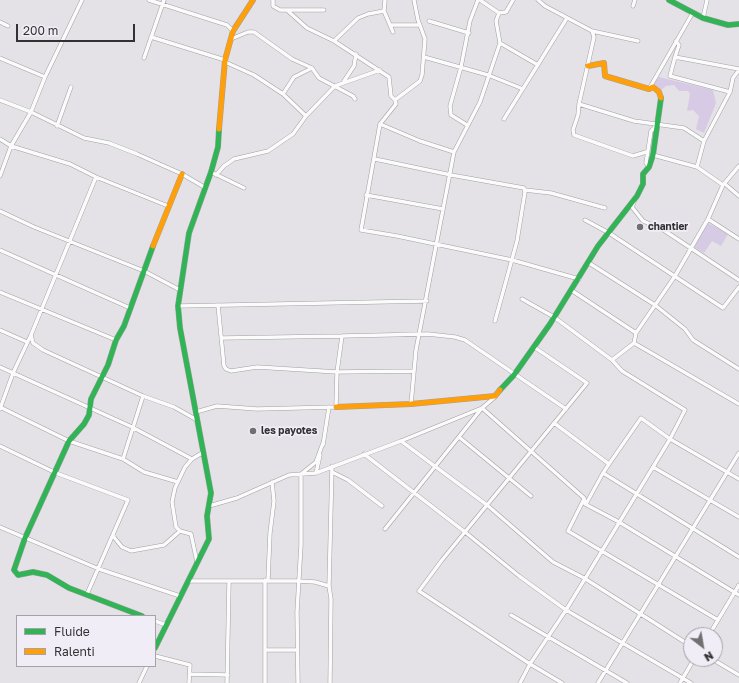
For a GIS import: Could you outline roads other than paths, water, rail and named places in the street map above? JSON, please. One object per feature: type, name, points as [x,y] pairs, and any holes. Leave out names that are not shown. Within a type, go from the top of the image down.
[{"type":"main road","points":[[156,646],[208,542],[207,516],[211,493],[202,453],[198,421],[180,328],[178,306],[189,232],[204,187],[214,174],[219,138],[225,61],[233,31],[253,0]]},
{"type":"main road","points":[[669,0],[692,14],[703,18],[728,25],[739,24]]},
{"type":"main road","points":[[336,407],[411,404],[496,396],[534,348],[579,279],[598,246],[637,196],[643,184],[644,174],[649,167],[653,155],[661,96],[653,87],[649,89],[605,76],[604,63],[588,66]]},
{"type":"main road","points":[[140,615],[69,588],[47,575],[33,572],[20,576],[16,574],[14,570],[25,538],[70,441],[84,424],[91,408],[92,399],[101,377],[108,365],[116,340],[182,174]]},
{"type":"street","points":[[0,176],[11,146],[31,112],[45,77],[82,0]]},
{"type":"street","points":[[149,0],[163,2],[227,25],[233,31]]},
{"type":"street","points":[[274,0],[272,4],[275,8],[288,11],[304,9],[324,10]]},
{"type":"street","points":[[385,0],[384,11],[393,32]]},
{"type":"street","points":[[395,100],[420,81],[422,75],[425,39],[414,0]]},
{"type":"street","points":[[467,125],[451,115],[450,112],[470,21],[479,0],[499,13],[506,12],[513,0]]},
{"type":"street","points":[[538,0],[545,6],[592,32],[638,41]]},
{"type":"street","points":[[633,6],[635,0]]},
{"type":"street","points":[[703,18],[707,0]]},
{"type":"street","points":[[144,58],[163,2]]},
{"type":"street","points":[[288,11],[307,28],[356,54],[380,70],[390,79],[391,96],[395,100],[396,104],[380,124],[375,159],[366,195],[361,230],[512,260],[579,279]]},
{"type":"street","points":[[334,41],[358,18],[368,14],[384,11]]},
{"type":"street","points":[[411,404],[412,371],[427,301],[454,152],[480,102],[488,74],[500,43],[496,20],[499,13]]},
{"type":"street","points":[[649,89],[692,14]]},
{"type":"street","points":[[504,118],[567,18]]},
{"type":"street","points":[[430,21],[468,33]]},
{"type":"street","points":[[0,22],[8,26]]},
{"type":"street","points":[[390,25],[420,25]]},
{"type":"street","points":[[231,39],[248,32],[254,32],[292,59],[312,68],[319,78],[353,96],[355,99]]},
{"type":"street","points":[[592,32],[594,36],[579,104],[578,115],[573,130],[574,135],[633,156],[646,152]]},
{"type":"street","points":[[151,37],[225,61],[254,75],[283,94],[306,116]]},
{"type":"street","points":[[676,41],[679,45],[670,76],[730,92]]},
{"type":"street","points":[[500,43],[538,65]]},
{"type":"street","points":[[344,81],[354,66],[356,54]]},
{"type":"street","points":[[675,57],[739,70],[733,78],[730,92],[704,141],[697,167]]},
{"type":"street","points":[[0,58],[45,77]]},
{"type":"street","points":[[424,58],[488,74],[523,89]]},
{"type":"street","points":[[283,94],[294,77],[312,68]]},
{"type":"street","points":[[244,188],[214,174],[234,159],[268,152],[293,134],[306,116],[335,86],[344,81],[380,70]]},
{"type":"street","points":[[57,126],[71,87]]},
{"type":"street","points":[[0,100],[31,112],[84,138],[116,146],[182,174],[204,187]]},
{"type":"street","points":[[579,104],[634,121],[684,128],[704,141]]},
{"type":"street","points":[[380,124],[420,141],[454,152]]},
{"type":"street","points":[[649,167],[646,163],[646,152],[652,129],[658,124]]},
{"type":"street","points":[[0,139],[11,146],[70,164],[96,177],[168,206]]},
{"type":"street","points":[[653,155],[697,167],[739,196]]},
{"type":"street","points":[[375,159],[451,175],[522,187],[525,190],[551,193],[605,208]]},
{"type":"street","points":[[612,360],[634,343],[636,333],[675,276],[708,219],[724,185],[739,166]]},
{"type":"street","points":[[96,177],[31,335],[13,373],[0,408],[70,441],[122,459],[144,472],[178,482]]},
{"type":"street","points":[[495,321],[520,227],[525,190]]},
{"type":"street","points":[[366,195],[443,209]]},
{"type":"street","points":[[637,196],[632,207],[643,221],[662,229],[739,280]]},
{"type":"street","points":[[0,211],[144,271],[180,290]]},
{"type":"street","points":[[708,219],[739,239]]},
{"type":"street","points":[[585,220],[609,233],[723,308],[739,287]]},
{"type":"street","points":[[0,250],[56,273],[130,308]]},
{"type":"street","points":[[589,263],[655,305],[685,328],[693,340],[739,368]]},
{"type":"street","points":[[571,290],[636,333]]},
{"type":"street","points":[[0,292],[42,308],[116,340]]},
{"type":"street","points":[[520,683],[530,664],[566,610],[601,550],[670,439],[685,410],[622,371],[612,360],[554,317],[522,299]]},
{"type":"street","points":[[178,306],[427,301]]},
{"type":"street","points":[[218,305],[223,338],[224,366],[226,369],[231,371],[257,367],[337,372],[412,371]]},
{"type":"street","points":[[0,330],[27,342]]},
{"type":"street","points":[[223,338],[419,334],[455,337],[465,340],[514,375],[566,409]]},
{"type":"street","points":[[31,335],[33,344],[38,348],[143,396],[174,407],[198,421]]},
{"type":"street","points":[[196,412],[217,406],[257,408],[336,407],[337,372],[342,336]]},
{"type":"street","points":[[634,343],[739,404]]},
{"type":"street","points":[[534,348],[587,383],[419,591],[530,664],[562,683]]},
{"type":"street","points":[[0,367],[132,427],[192,459]]},
{"type":"street","points":[[122,459],[143,396]]},
{"type":"street","points":[[385,529],[482,408],[496,396]]},
{"type":"street","points":[[316,473],[324,443],[329,407]]},
{"type":"street","points":[[208,506],[237,498],[293,473],[316,473],[482,408]]},
{"type":"street","points":[[482,408],[532,450],[584,498],[585,504]]},
{"type":"street","points":[[585,504],[603,473],[641,418],[670,439],[739,479]]},
{"type":"street","points":[[554,423],[609,464]]},
{"type":"street","points":[[459,437],[531,496]]},
{"type":"street","points":[[401,441],[487,505],[553,562],[584,578],[683,641]]},
{"type":"street","points":[[301,474],[316,462],[324,443]]},
{"type":"street","points":[[0,446],[56,473],[128,500],[87,594]]},
{"type":"street","points":[[197,562],[191,534],[180,531],[176,527],[172,509],[173,496],[185,467],[192,459],[202,453]]},
{"type":"street","points":[[598,683],[739,453]]},
{"type":"street","points":[[364,454],[466,532],[519,576],[566,610],[691,683]]},
{"type":"street","points":[[330,683],[331,599],[329,586],[332,466]]},
{"type":"street","points":[[653,467],[739,517]]},
{"type":"street","points":[[332,472],[348,480],[382,506]]},
{"type":"street","points":[[603,473],[739,557]]},
{"type":"street","points":[[298,683],[297,612],[301,545],[301,474]]},
{"type":"street","points":[[265,683],[267,580],[274,501],[272,482]]},
{"type":"street","points":[[584,498],[568,531],[660,584],[718,620]]},
{"type":"street","points":[[585,504],[619,522],[739,595]]},
{"type":"street","points":[[0,527],[99,569],[180,596]]},
{"type":"street","points":[[113,536],[122,547],[131,551],[164,545],[180,531]]},
{"type":"street","points":[[188,581],[299,581],[315,582],[329,586]]},
{"type":"street","points":[[227,683],[229,582]]},
{"type":"street","points":[[714,627],[739,585]]},
{"type":"street","points":[[511,615],[627,683]]},
{"type":"street","points":[[156,621],[166,625]]},
{"type":"street","points":[[266,650],[297,650]]},
{"type":"street","points":[[156,656],[190,665],[189,683]]},
{"type":"street","points":[[723,666],[739,675]]},
{"type":"street","points":[[139,683],[146,667]]},
{"type":"street","points":[[680,683],[689,667]]},
{"type":"street","points":[[190,674],[228,675]]},
{"type":"place","name":"chantier","points":[[640,227]]},
{"type":"place","name":"les payotes","points":[[253,431]]}]
